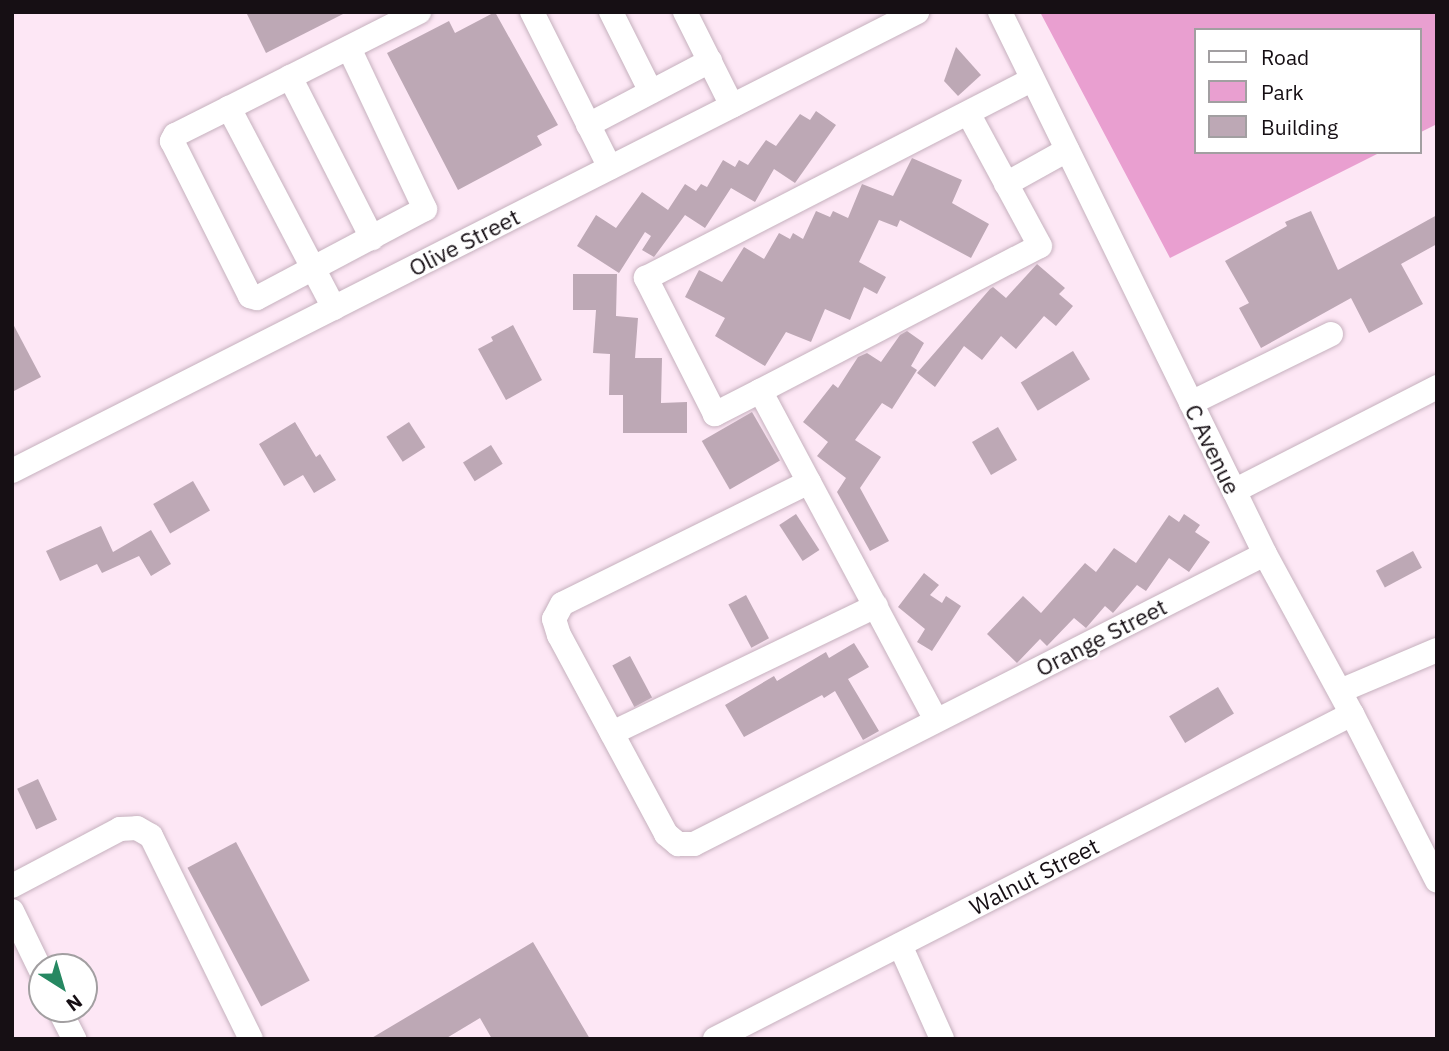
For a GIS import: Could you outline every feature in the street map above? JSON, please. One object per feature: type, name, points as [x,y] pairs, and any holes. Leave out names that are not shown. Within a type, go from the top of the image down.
[{"type":"street","points":[[349,48],[425,209],[257,298],[250,296],[172,141],[175,135],[419,12]]},
{"type":"street","points":[[533,12],[610,168]]},
{"type":"street","points":[[611,12],[651,92]]},
{"type":"street","points":[[685,12],[732,106]]},
{"type":"street","name":"Olive Street","points":[[12,471],[917,12]]},
{"type":"street","name":"C Avenue","points":[[1000,12],[1265,554],[1353,714],[1428,839],[1437,881]]},
{"type":"street","points":[[588,125],[710,61]]},
{"type":"street","points":[[290,77],[372,239]]},
{"type":"street","points":[[968,113],[1041,246],[715,414],[646,278],[1032,80]]},
{"type":"street","points":[[229,108],[334,308]]},
{"type":"street","points":[[1006,184],[1066,150]]},
{"type":"street","points":[[1191,403],[1331,334]]},
{"type":"street","points":[[1234,491],[1437,387]]},
{"type":"street","points":[[760,391],[936,720]]},
{"type":"street","name":"Orange Street","points":[[808,482],[562,604],[554,619],[559,635],[666,834],[678,844],[694,844],[1265,554]]},
{"type":"street","points":[[612,733],[876,606]]},
{"type":"street","points":[[1340,691],[1437,650]]},
{"type":"street","name":"Walnut Street","points":[[715,1039],[1353,714]]},
{"type":"street","points":[[12,886],[120,829],[137,828],[151,836],[251,1039]]},
{"type":"street","points":[[12,911],[32,953]]},
{"type":"street","points":[[900,945],[942,1039]]},
{"type":"street","points":[[66,1023],[74,1039]]},
{"type":"green space","points":[[1040,12],[1437,12],[1437,124],[1421,132],[1421,28],[1194,28],[1194,154],[1377,154],[1170,258]]},
{"type":"building","points":[[246,12],[347,12],[266,53]]},
{"type":"building","points":[[495,12],[558,125],[537,136],[542,145],[458,190],[387,53],[449,21],[455,33]]},
{"type":"building","points":[[956,47],[981,75],[958,96],[944,81]]},
{"type":"building","points":[[816,111],[836,125],[795,183],[774,169],[755,202],[731,188],[705,228],[685,215],[654,257],[642,250],[651,236],[645,232],[619,273],[577,246],[596,215],[616,228],[642,192],[668,210],[685,184],[696,191],[701,184],[707,187],[723,160],[735,167],[739,160],[748,165],[766,140],[776,146],[800,114],[810,120]]},
{"type":"building","points":[[912,158],[962,180],[952,203],[989,224],[971,258],[900,220],[897,227],[879,220],[859,262],[886,277],[877,294],[864,287],[850,320],[825,309],[811,342],[786,332],[765,366],[715,336],[725,318],[685,297],[699,270],[722,282],[744,247],[764,259],[779,233],[790,239],[793,233],[803,239],[816,211],[830,217],[833,211],[848,218],[862,184],[893,196]]},
{"type":"building","points":[[1311,211],[1338,270],[1437,215],[1437,244],[1401,264],[1423,304],[1369,333],[1351,298],[1261,348],[1239,308],[1249,303],[1225,261],[1287,226],[1285,222]]},
{"type":"building","points":[[1037,264],[1065,288],[1059,294],[1073,306],[1056,326],[1044,316],[1016,349],[1001,336],[982,360],[964,346],[935,387],[917,373],[990,289],[993,287],[1006,298]]},
{"type":"building","points":[[573,274],[617,274],[616,316],[638,318],[635,358],[662,358],[661,403],[687,402],[687,433],[623,433],[623,395],[609,395],[610,354],[593,353],[596,310],[573,310]]},
{"type":"building","points":[[12,322],[41,377],[12,392]]},
{"type":"building","points":[[513,325],[542,380],[506,400],[478,349],[493,341],[491,337]]},
{"type":"building","points":[[907,331],[924,343],[911,366],[917,370],[892,409],[882,403],[855,440],[881,457],[860,488],[889,541],[870,551],[837,492],[846,478],[817,456],[828,442],[803,422],[833,384],[838,388],[858,357],[867,353],[881,362],[900,335]]},
{"type":"building","points":[[1073,351],[1090,379],[1038,411],[1021,382]]},
{"type":"building","points":[[752,412],[780,460],[730,489],[702,441]]},
{"type":"building","points":[[295,422],[316,457],[320,454],[336,480],[314,493],[303,475],[284,486],[259,444]]},
{"type":"building","points":[[409,422],[425,447],[403,462],[386,437]]},
{"type":"building","points":[[998,427],[1017,460],[991,475],[972,442]]},
{"type":"building","points":[[491,445],[503,464],[475,481],[463,462]]},
{"type":"building","points":[[193,481],[210,510],[170,533],[153,504]]},
{"type":"building","points":[[796,514],[819,550],[803,561],[779,525]]},
{"type":"building","points":[[1184,514],[1200,525],[1195,532],[1210,542],[1189,572],[1169,558],[1146,591],[1137,585],[1113,613],[1105,606],[1086,628],[1074,618],[1047,646],[1040,639],[1017,663],[987,634],[1023,596],[1041,613],[1085,563],[1096,572],[1114,548],[1136,563],[1169,515],[1179,522]]},
{"type":"building","points":[[101,526],[113,552],[151,530],[171,564],[151,576],[139,556],[102,573],[97,564],[60,581],[46,551]]},
{"type":"building","points":[[1413,551],[1422,568],[1385,587],[1376,571]]},
{"type":"building","points":[[924,573],[939,585],[930,595],[942,603],[946,596],[961,606],[932,651],[917,642],[925,629],[898,607]]},
{"type":"building","points":[[746,595],[769,638],[751,648],[728,604]]},
{"type":"building","points":[[854,643],[869,667],[848,679],[879,731],[863,740],[835,691],[824,698],[822,695],[744,737],[725,705],[774,676],[777,681],[826,652],[829,658]]},
{"type":"building","points":[[630,656],[652,697],[634,707],[612,665]]},
{"type":"building","points":[[1218,687],[1234,714],[1185,743],[1169,716]]},
{"type":"building","points":[[38,779],[57,820],[36,830],[17,789]]},
{"type":"building","points":[[236,842],[310,981],[261,1006],[187,868]]},
{"type":"building","points":[[533,942],[590,1039],[492,1039],[480,1018],[445,1039],[370,1039]]}]
